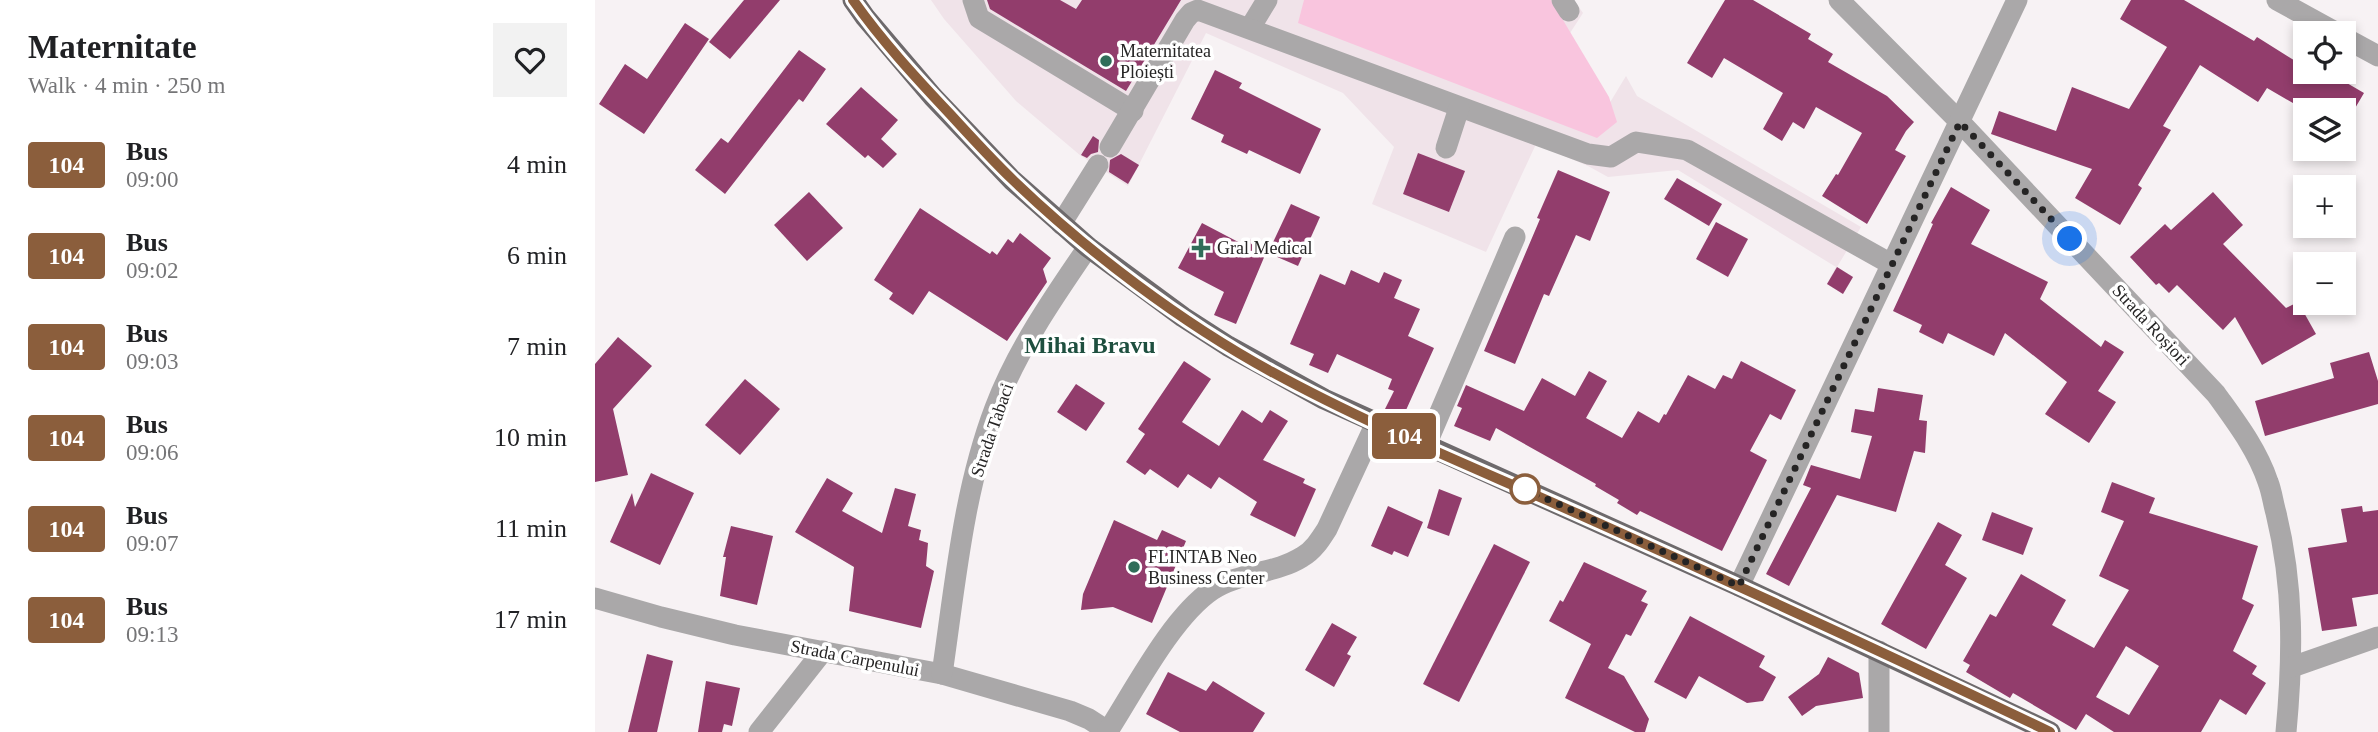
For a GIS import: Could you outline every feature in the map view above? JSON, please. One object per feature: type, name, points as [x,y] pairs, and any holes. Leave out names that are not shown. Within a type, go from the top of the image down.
[{"type":"main road","points":[[853,0],[933,97],[1012,180],[1088,247],[1183,317],[1228,346],[1302,388],[1376,423],[1739,586],[2050,732]]},
{"type":"street","points":[[973,0],[979,18],[1133,111]]},
{"type":"street","points":[[1250,28],[1268,0]]},
{"type":"street","name":"Strada Roșiori","points":[[1839,0],[1960,122],[2216,394],[2245,433],[2268,482],[2281,535],[2289,594],[2292,667],[2286,732]]},
{"type":"street","points":[[1739,586],[2017,0]]},
{"type":"street","points":[[2277,0],[2315,21]]},
{"type":"street","points":[[1110,147],[1191,13],[1198,10],[1588,154],[1611,157],[1636,142],[1687,150],[1891,264]]},
{"type":"street","points":[[2356,44],[2378,56]]},
{"type":"street","points":[[1446,148],[1459,108]]},
{"type":"street","points":[[1061,224],[1098,165]]},
{"type":"street","points":[[1426,445],[1515,237]]},
{"type":"street","name":"Strada Tabaci","points":[[942,674],[975,471],[995,407],[1025,345],[1088,247]]},
{"type":"street","points":[[1108,731],[1168,638],[1197,601],[1229,581],[1304,557],[1317,545],[1376,423]]},
{"type":"street","name":"Strada Carpenului","points":[[595,598],[735,635],[942,674],[1070,711],[1108,731]]},
{"type":"street","points":[[2292,667],[2378,637]]},
{"type":"street","points":[[1879,651],[1879,732]]},
{"type":"street","points":[[759,732],[823,652]]},
{"type":"shaded area","points":[[931,0],[1574,0],[1583,13],[1526,101],[1600,119],[1626,76],[1637,96],[1861,227],[1837,267],[1853,277],[1843,294],[1827,284],[1836,267],[1678,170],[1608,177],[1536,144],[1486,252],[1372,204],[1394,147],[1343,93],[1206,33],[1128,186],[1081,156],[1016,101],[944,19]]},
{"type":"shaded area","points":[[1304,0],[1551,0],[1609,97],[1617,122],[1597,138],[1298,23]]},
{"type":"building","points":[[744,0],[780,0],[730,59],[709,42]]},
{"type":"building","name":"Maternitatea Ploiești","points":[[987,0],[1060,0],[1076,9],[1082,0],[1181,0],[1126,91],[990,9]]},
{"type":"building","points":[[1725,0],[1753,0],[1811,34],[1808,39],[1833,54],[1828,62],[1887,96],[1914,122],[1895,150],[1906,156],[1867,224],[1822,196],[1836,174],[1838,175],[1862,133],[1816,107],[1804,129],[1793,122],[1782,141],[1763,129],[1783,93],[1724,58],[1712,78],[1687,63]]},
{"type":"building","points":[[2131,0],[2184,0],[2254,41],[2257,37],[2293,60],[2293,84],[2349,84],[2364,93],[2356,107],[2356,98],[2293,98],[2293,103],[2267,88],[2258,102],[2200,65],[2163,126],[2171,130],[2138,185],[2142,188],[2120,225],[2075,198],[2092,169],[1991,134],[1999,111],[2056,131],[2072,87],[2129,109],[2167,47],[2120,19]]},
{"type":"building","points":[[685,23],[709,39],[644,134],[599,104],[625,64],[647,79]]},
{"type":"building","points":[[799,50],[826,69],[803,102],[799,99],[725,194],[695,170],[721,138],[728,143]]},
{"type":"building","points":[[1215,70],[1242,83],[1239,88],[1321,129],[1300,174],[1249,150],[1247,154],[1221,142],[1224,135],[1191,119]]},
{"type":"building","points":[[861,87],[898,120],[881,139],[897,154],[883,168],[868,155],[865,158],[826,124]]},
{"type":"building","points":[[1093,136],[1099,140],[1098,152],[1087,158],[1081,155]]},
{"type":"building","points":[[1418,153],[1465,171],[1449,212],[1403,194]]},
{"type":"building","points":[[1121,154],[1139,165],[1128,184],[1109,172],[1110,160]]},
{"type":"building","points":[[1558,170],[1610,192],[1590,241],[1576,235],[1549,296],[1544,294],[1515,364],[1484,351]]},
{"type":"building","points":[[1677,178],[1722,204],[1709,226],[1664,199]]},
{"type":"building","points":[[1951,187],[1990,210],[1971,244],[2048,282],[2040,299],[2101,347],[2105,340],[2124,352],[2098,391],[2116,402],[2089,443],[2045,414],[2067,382],[2005,333],[1994,356],[1948,333],[1943,344],[1919,332],[1922,325],[1893,311],[1933,224],[1931,223]]},
{"type":"building","points":[[809,192],[843,228],[807,261],[774,225]]},
{"type":"building","points":[[2213,192],[2243,225],[2223,244],[2286,308],[2293,304],[2293,315],[2305,315],[2316,334],[2262,365],[2235,317],[2223,330],[2177,285],[2169,293],[2159,283],[2156,285],[2130,257],[2165,224],[2171,230]]},
{"type":"building","points":[[1291,204],[1320,217],[1298,266],[1268,253]]},
{"type":"building","points":[[920,208],[990,254],[992,251],[997,255],[1008,239],[1013,243],[1020,233],[1051,258],[1043,269],[1047,282],[1007,341],[929,291],[913,315],[889,299],[893,293],[874,280]]},
{"type":"building","points":[[1716,222],[1748,239],[1728,277],[1696,259]]},
{"type":"building","points":[[1202,223],[1244,245],[1247,238],[1268,248],[1236,324],[1214,315],[1224,292],[1178,268]]},
{"type":"building","points":[[1837,267],[1853,277],[1843,294],[1827,284]]},
{"type":"building","points":[[1351,270],[1379,283],[1384,272],[1402,280],[1394,298],[1420,309],[1408,336],[1434,348],[1402,419],[1384,411],[1394,391],[1388,389],[1392,379],[1337,354],[1328,373],[1309,365],[1314,354],[1290,344],[1320,274],[1345,285]]},
{"type":"building","points":[[618,337],[652,366],[613,409],[628,475],[595,482],[595,364]]},
{"type":"building","points":[[2369,352],[2378,381],[2378,404],[2265,436],[2255,401],[2334,378],[2330,363]]},
{"type":"building","points":[[1184,361],[1211,379],[1182,422],[1219,446],[1242,410],[1262,423],[1270,410],[1288,421],[1263,460],[1305,479],[1303,483],[1316,489],[1295,537],[1250,515],[1257,502],[1219,477],[1211,489],[1188,474],[1178,488],[1150,469],[1145,475],[1126,462],[1145,434],[1138,429]]},
{"type":"building","points":[[1741,361],[1796,390],[1781,420],[1770,414],[1750,451],[1767,460],[1722,551],[1640,511],[1637,515],[1617,503],[1619,500],[1595,486],[1596,484],[1496,428],[1490,441],[1454,426],[1462,408],[1457,406],[1466,385],[1524,411],[1542,378],[1575,396],[1589,371],[1607,381],[1586,418],[1622,438],[1638,411],[1659,423],[1688,375],[1715,389],[1723,375],[1732,379]]},
{"type":"building","points":[[745,379],[780,409],[740,455],[705,425]]},
{"type":"building","points":[[1076,384],[1105,403],[1086,431],[1057,412]]},
{"type":"building","points":[[1878,388],[1923,395],[1919,420],[1927,421],[1925,453],[1914,451],[1896,512],[1837,495],[1789,586],[1766,574],[1811,488],[1803,485],[1811,465],[1860,479],[1872,436],[1851,432],[1855,409],[1874,412]]},
{"type":"building","points":[[651,473],[694,493],[660,565],[610,542],[632,493],[635,507]]},
{"type":"building","points":[[827,478],[853,493],[842,511],[882,533],[895,488],[916,494],[908,526],[921,530],[919,540],[928,543],[926,566],[934,571],[921,628],[849,611],[854,567],[795,532]]},
{"type":"building","points":[[2112,482],[2155,498],[2149,513],[2258,546],[2242,599],[2254,605],[2233,651],[2257,666],[2252,674],[2266,683],[2246,715],[2220,699],[2201,732],[2114,732],[2086,714],[2076,730],[2013,693],[2010,698],[1966,672],[1970,665],[1963,661],[1990,614],[1996,617],[2021,574],[2066,600],[2052,625],[2094,648],[2129,590],[2099,576],[2124,521],[2101,512]],"holes":[[[2126,646],[2159,666],[2129,715],[2096,697]]]},
{"type":"building","points":[[1439,489],[1462,498],[1449,536],[1427,528]]},
{"type":"building","points":[[1388,506],[1423,522],[1408,557],[1394,551],[1392,555],[1371,546]]},
{"type":"building","points":[[2362,506],[2363,512],[2378,510],[2378,594],[2352,598],[2357,626],[2322,631],[2308,548],[2347,542],[2341,509]]},
{"type":"building","points":[[1992,512],[2033,528],[2023,555],[1982,540]]},
{"type":"building","name":"FLINTAB Neo Business Center","points":[[1114,520],[1157,540],[1162,530],[1186,541],[1152,623],[1113,607],[1081,610],[1083,594]]},
{"type":"building","points":[[1938,522],[1962,535],[1945,565],[1967,578],[1926,649],[1881,624]]},
{"type":"building","points":[[731,526],[773,536],[757,605],[720,596],[726,557],[723,557]]},
{"type":"building","points":[[1494,544],[1530,562],[1459,702],[1423,684]]},
{"type":"building","points":[[1584,562],[1647,591],[1641,601],[1648,604],[1631,636],[1626,634],[1608,668],[1624,676],[1649,719],[1645,732],[1635,732],[1565,698],[1591,644],[1549,621],[1560,600],[1563,602]]},
{"type":"building","points":[[1690,616],[1765,656],[1759,667],[1776,677],[1763,701],[1747,703],[1699,676],[1686,699],[1654,682]]},
{"type":"building","points":[[1332,623],[1357,637],[1347,654],[1351,656],[1334,687],[1305,670]]},
{"type":"building","points":[[647,654],[673,661],[657,732],[628,732]]},
{"type":"building","points":[[1828,657],[1859,673],[1863,698],[1816,706],[1802,716],[1788,697],[1819,674]]},
{"type":"building","points":[[1168,672],[1206,691],[1213,681],[1265,713],[1253,732],[1180,732],[1146,714]]},
{"type":"building","points":[[706,681],[740,688],[732,726],[724,724],[722,732],[698,732]]},
{"type":"bus line","name":"104","points":[[853,0],[933,97],[1012,180],[1088,247],[1183,317],[1228,346],[1341,407],[1701,569],[2050,732]]},
{"type":"place","name":"Maternitatea Ploiești","points":[[1106,61]]},
{"type":"place","name":"Gral Medical","points":[[1201,248]]},
{"type":"place","name":"FLINTAB Neo Business Center","points":[[1134,567]]},
{"type":"district","name":"Mihai Bravu","points":[[1090,345]]},
{"type":"route","points":[[1525,489],[1739,586],[1960,122],[2070,239]]}]
